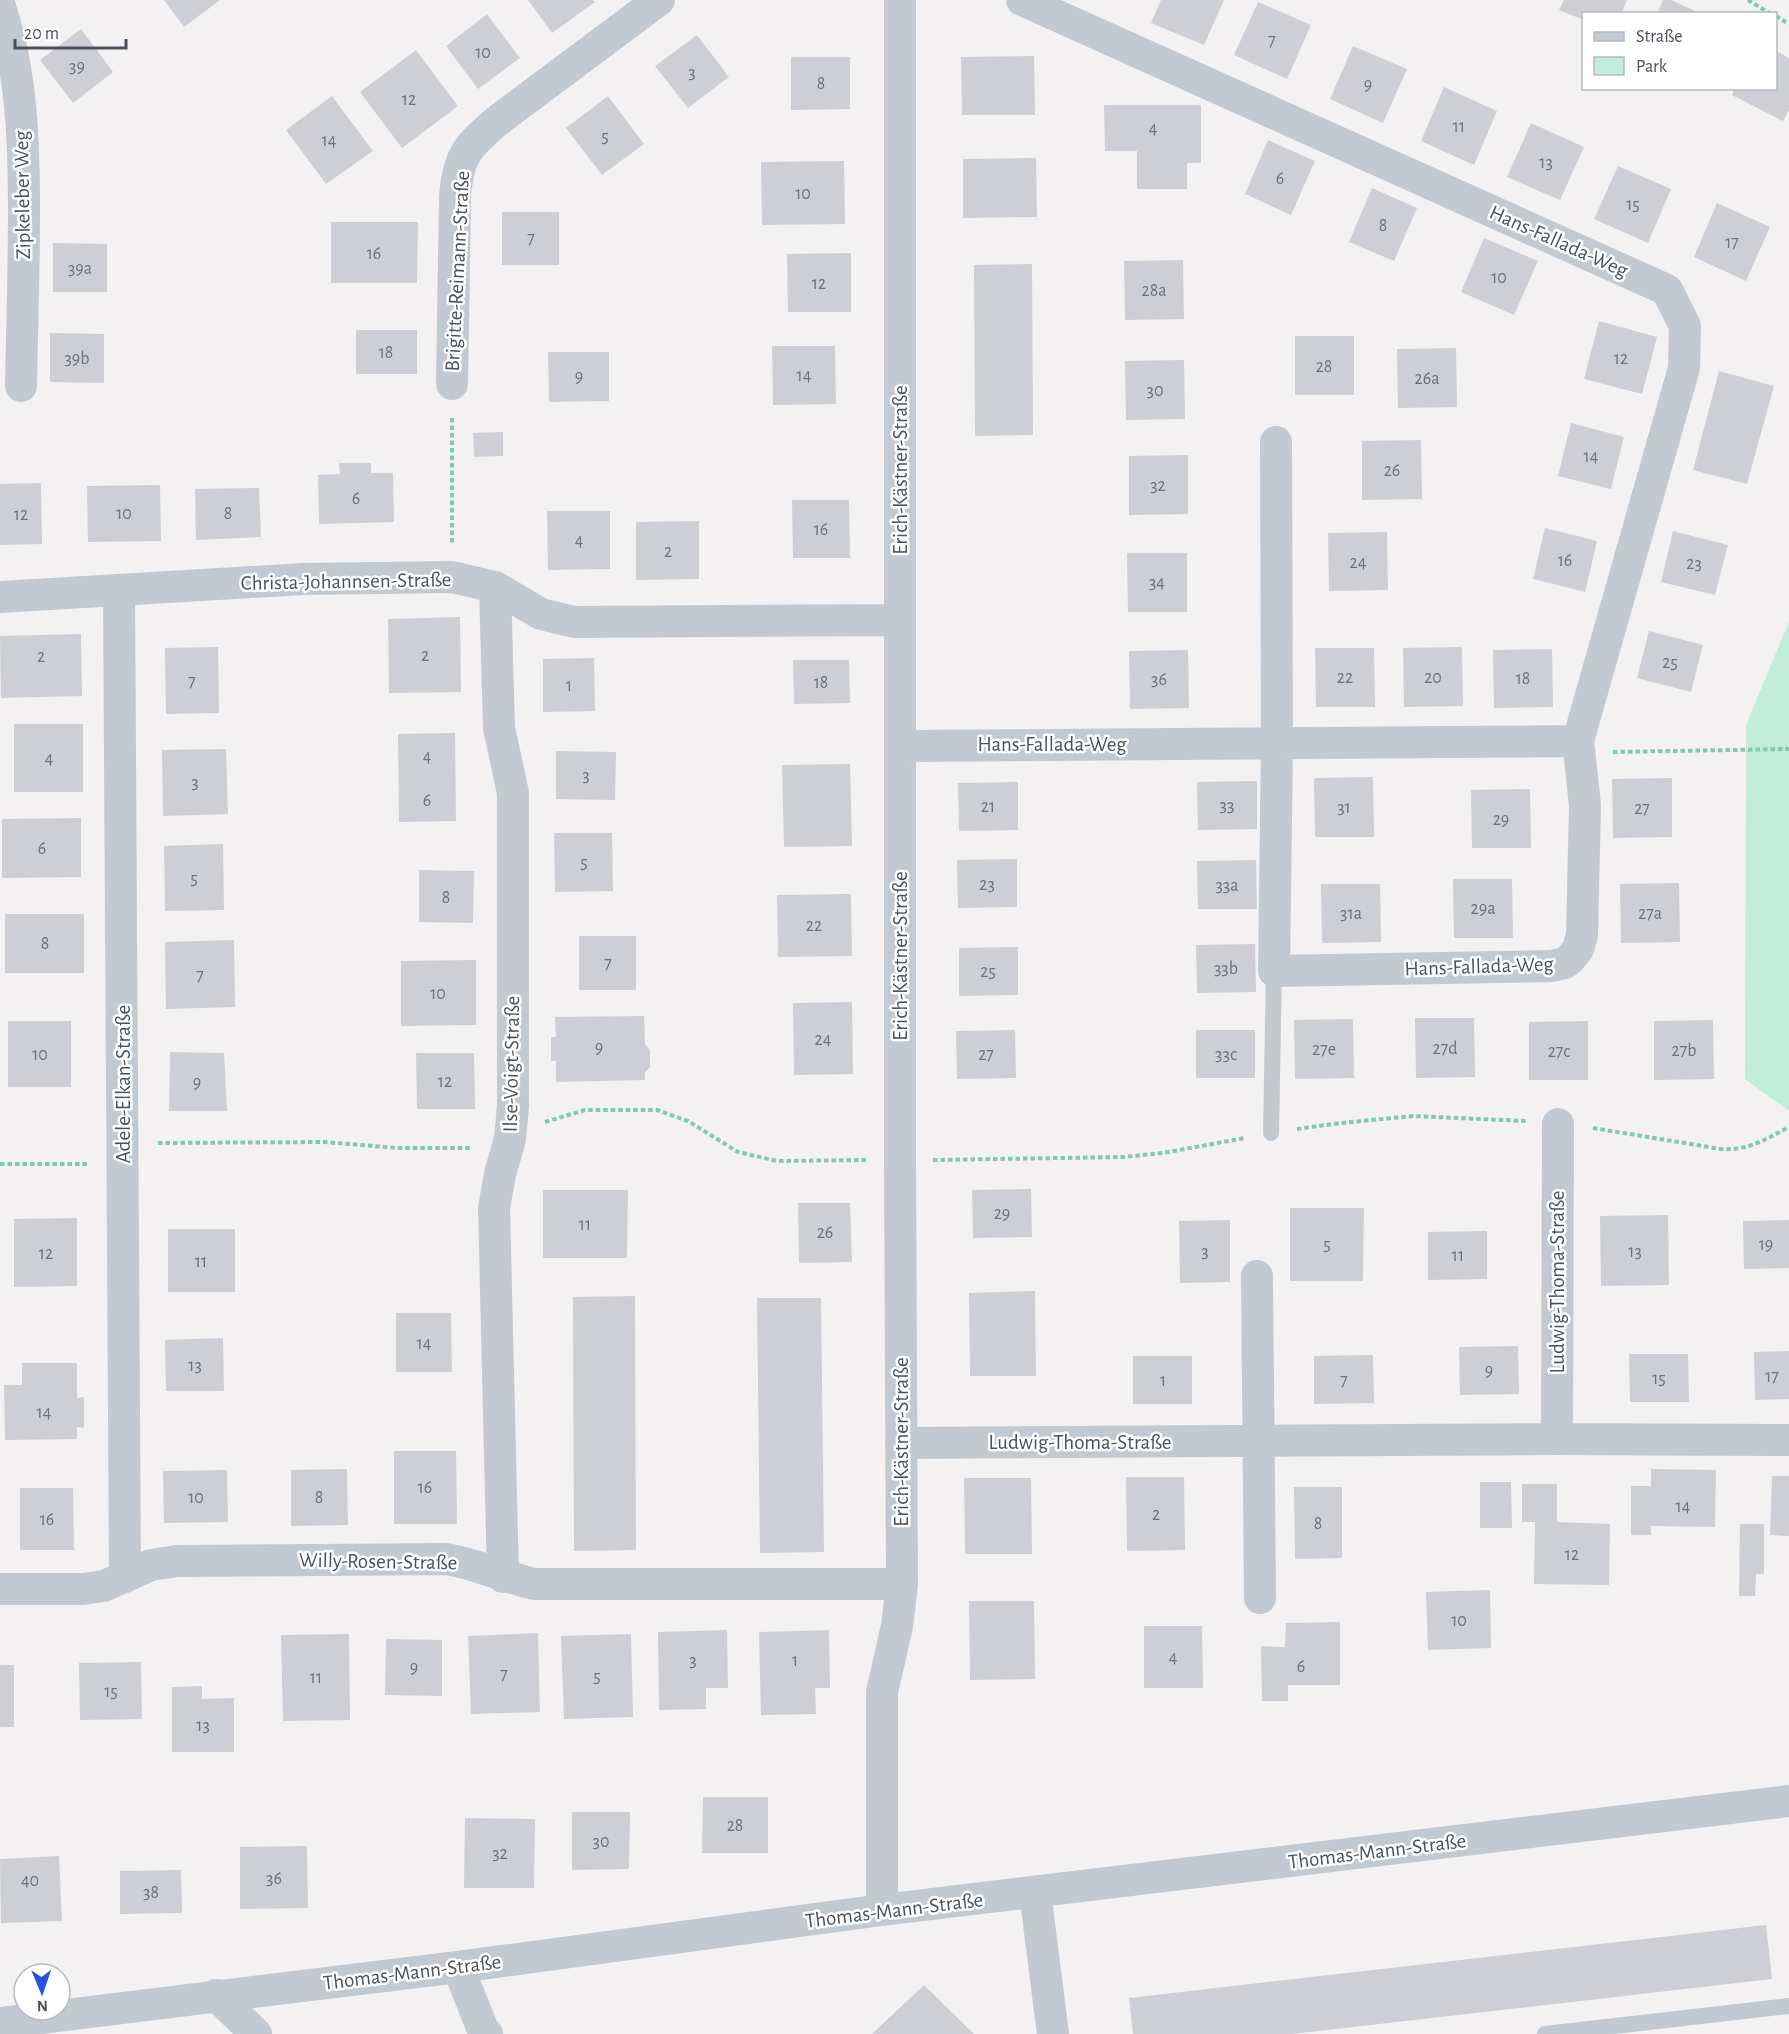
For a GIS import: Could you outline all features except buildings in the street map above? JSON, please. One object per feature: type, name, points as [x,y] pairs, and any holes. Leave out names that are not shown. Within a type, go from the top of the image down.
[{"type":"street","name":"Zipkeleber Weg","points":[[10,0],[0,6],[13,52],[23,150],[21,386]]},
{"type":"street","name":"Brigitte-Reimann-Straße","points":[[452,384],[455,197],[457,179],[464,156],[475,140],[497,121],[659,0]]},
{"type":"street","name":"Erich-Kästner-Straße","points":[[882,1911],[882,1692],[897,1626],[902,1584],[900,0]]},
{"type":"street","name":"Hans-Fallada-Weg","points":[[1022,0],[1667,290],[1685,327],[1684,368],[1578,741],[1585,805],[1582,928],[1578,949],[1565,963],[1552,966],[1274,971]]},
{"type":"street","points":[[1274,971],[1277,743],[1276,442]]},
{"type":"street","name":"Christa-Johannsen-Straße","points":[[0,597],[303,579],[452,577],[495,586],[541,615],[574,622],[900,620]]},
{"type":"street","name":"Ilse-Voigt-Straße","points":[[495,586],[499,728],[513,793],[513,1106],[510,1139],[500,1174],[494,1208],[504,1576]]},
{"type":"street","name":"Adele-Elkan-Straße","points":[[118,590],[125,1578]]},
{"type":"street","name":"Hans-Fallada-Weg","points":[[900,746],[1578,741]]},
{"type":"street","name":"Ludwig-Thoma-Straße","points":[[1557,1439],[1558,1124]]},
{"type":"street","points":[[1257,1276],[1260,1598]]},
{"type":"street","name":"Ludwig-Thoma-Straße","points":[[901,1443],[1789,1440]]},
{"type":"street","name":"Willy-Rosen-Straße","points":[[0,1589],[83,1589],[104,1586],[151,1566],[177,1561],[446,1559],[467,1562],[534,1584],[902,1584]]},
{"type":"street","name":"Thomas-Mann-Straße","points":[[0,2023],[458,1967],[1035,1892],[1789,1801]]},
{"type":"street","points":[[1035,1892],[1053,2034]]},
{"type":"street","points":[[458,1967],[483,2030],[487,2034]]},
{"type":"street","points":[[216,1995],[256,2034]]},
{"type":"lane","points":[[1271,1133],[1274,971]]},
{"type":"lane","points":[[1545,2034],[1789,2006]]},
{"type":"path","points":[[1748,0],[1768,12]]},
{"type":"path","points":[[452,384],[452,577]]},
{"type":"path","points":[[1578,741],[1599,752],[1789,749]]},
{"type":"path","points":[[0,1164],[87,1165],[159,1142],[324,1142],[398,1148],[482,1148],[510,1139],[552,1119],[585,1110],[657,1110],[688,1121],[738,1152],[777,1161],[1124,1157],[1163,1153],[1341,1123],[1413,1116],[1522,1120],[1606,1129],[1736,1150],[1764,1140],[1789,1126]]},
{"type":"green space","points":[[1789,622],[1789,1111],[1745,1079],[1746,725]]}]
